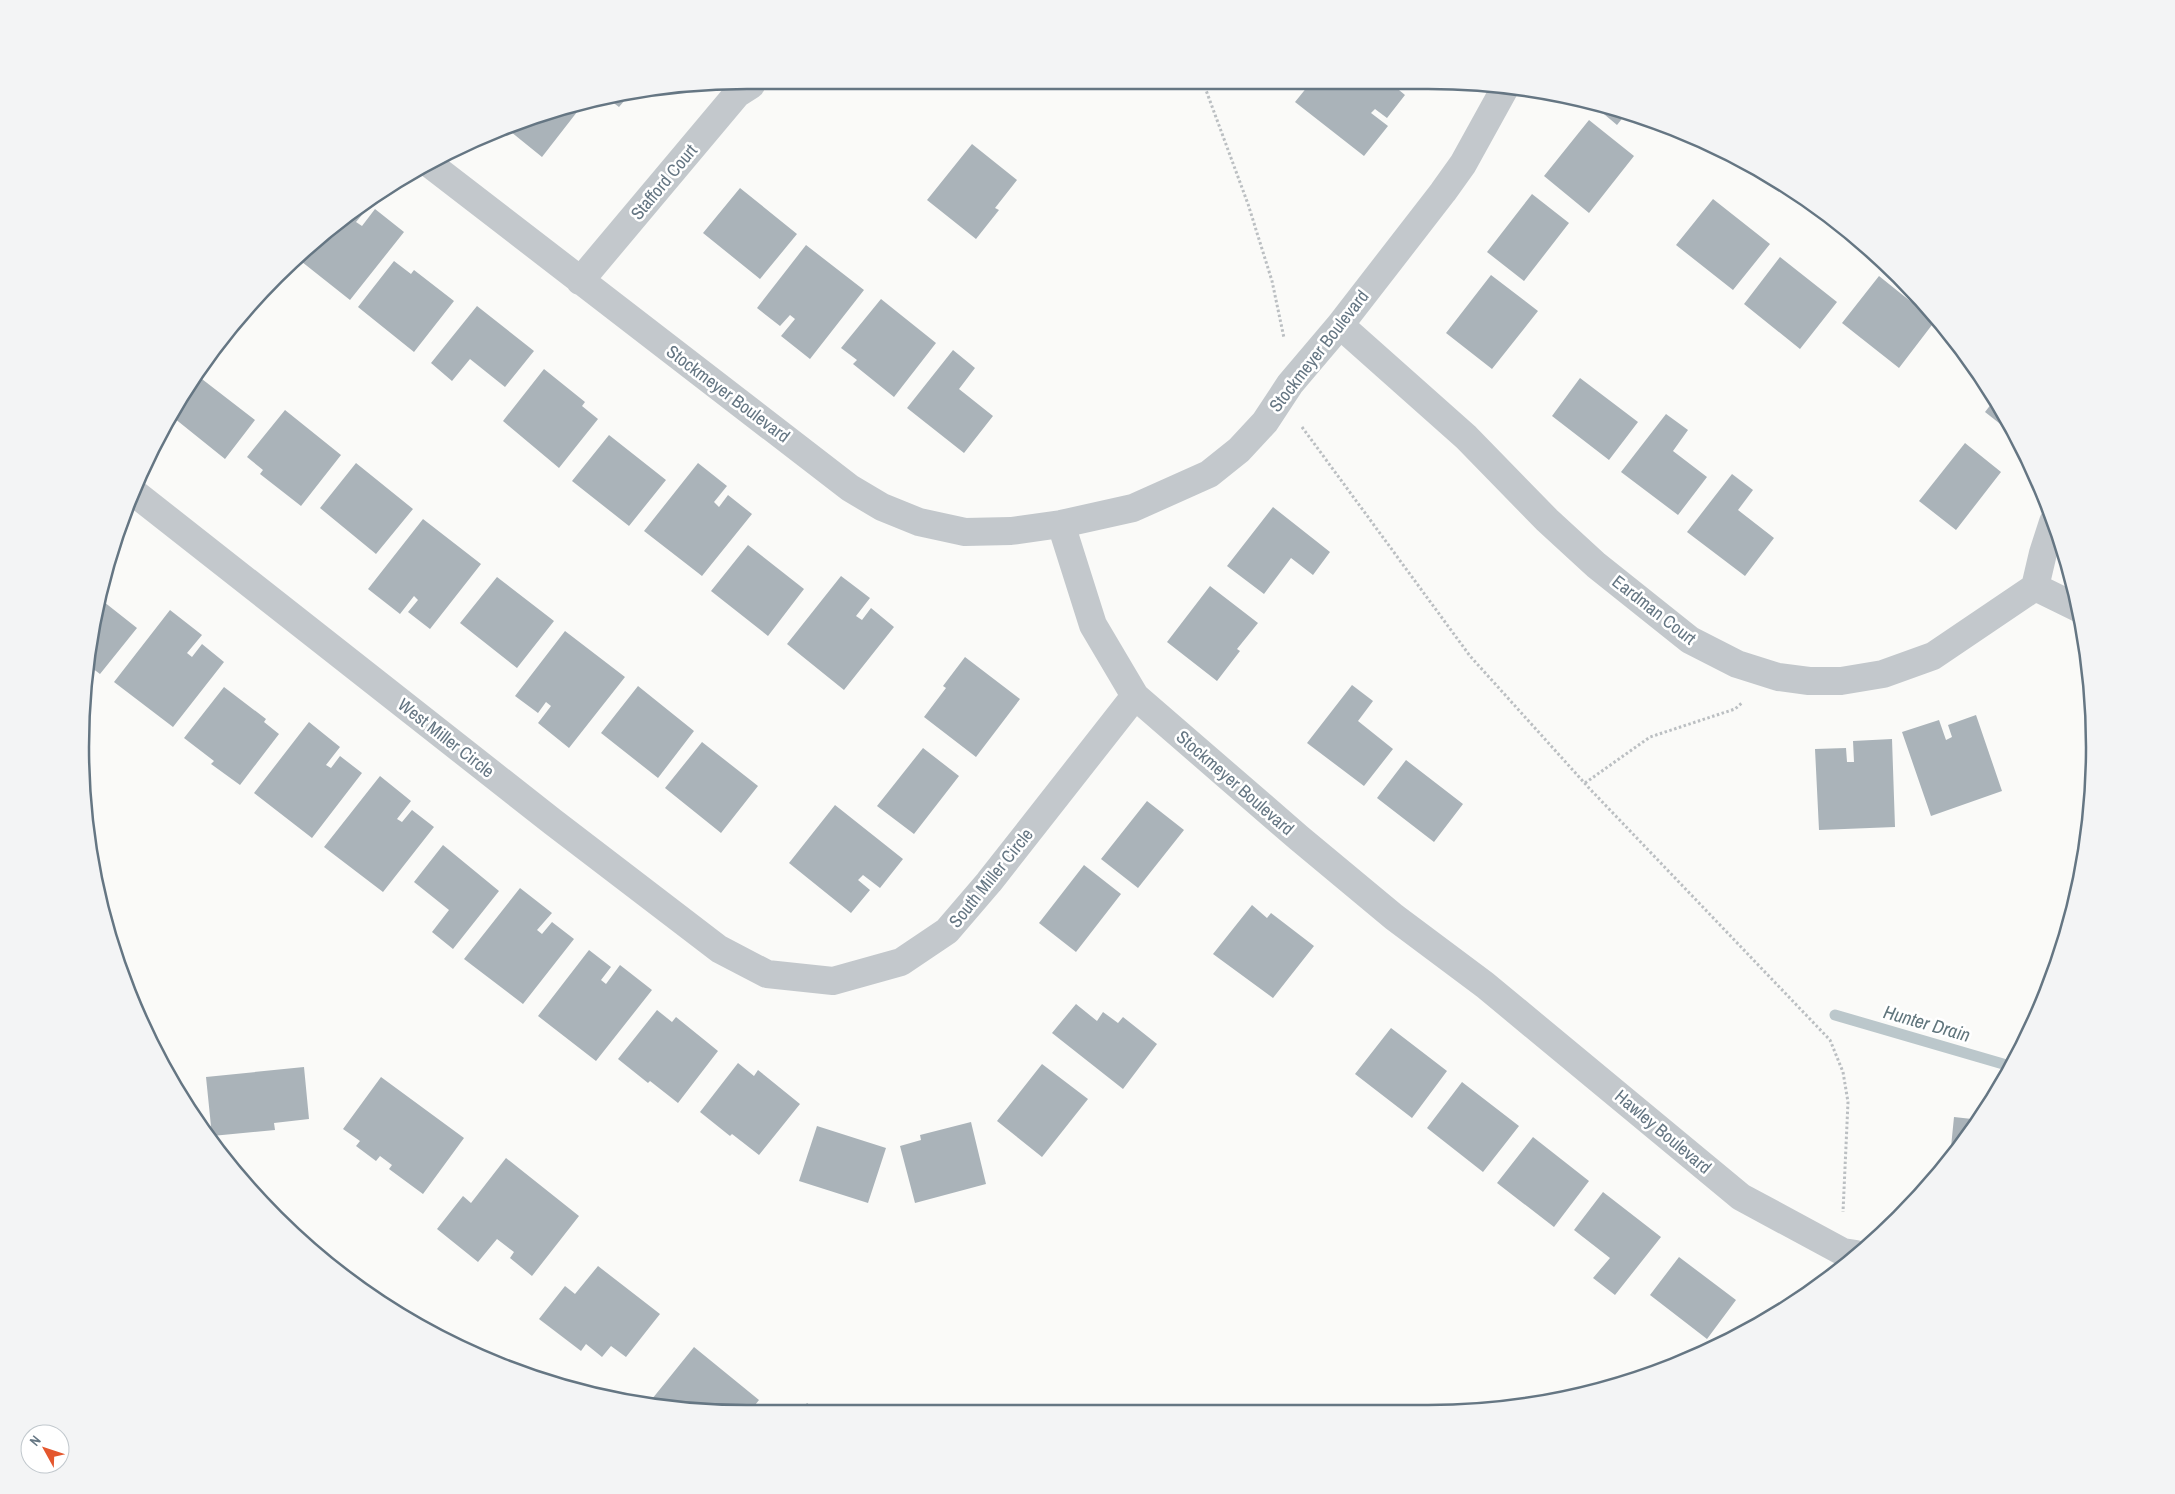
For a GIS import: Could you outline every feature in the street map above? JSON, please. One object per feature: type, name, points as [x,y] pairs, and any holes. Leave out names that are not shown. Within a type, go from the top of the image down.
[{"type":"street","name":"Stafford Court","points":[[580,281],[737,94],[744,89]]},
{"type":"street","name":"Stockmeyer Boulevard","points":[[436,168],[850,488],[882,507],[919,522],[965,532],[1011,531],[1061,524],[1134,508],[1209,474],[1238,450],[1265,422],[1290,384],[1340,324],[1448,185],[1463,164],[1502,93]]},
{"type":"street","name":"Eardman Court","points":[[1340,324],[1466,438],[1547,520],[1603,570],[1690,640],[1737,664],[1778,677],[1809,681],[1841,681],[1883,674],[1933,656],[2035,586]]},
{"type":"street","name":"West Miller Circle","points":[[139,495],[546,816],[719,949],[767,974]]},
{"type":"street","name":"Stockmeyer Boulevard","points":[[1061,524],[1093,625],[1135,696],[1299,838],[1394,917],[1485,985]]},
{"type":"street","points":[[2051,534],[2035,586],[2070,603]]},
{"type":"street","name":"South Miller Circle","points":[[767,974],[833,981],[901,962],[947,932],[989,882],[1135,696]]},
{"type":"street","name":"Hawley Boulevard","points":[[1485,985],[1741,1197],[1849,1253]]},
{"type":"path","points":[[1206,89],[1248,204],[1272,281],[1285,343],[1296,417],[1310,440],[1464,648],[1585,783],[1830,1040],[1843,1072],[1848,1102],[1842,1221],[1850,1252]]},
{"type":"path","points":[[1585,783],[1650,737],[1735,709],[1778,677]]},
{"type":"building","points":[[1306,89],[1398,89],[1405,95],[1387,118],[1375,109],[1371,113],[1388,126],[1364,156],[1295,102]]},
{"type":"building","points":[[625,100],[619,107],[613,102]]},
{"type":"building","points":[[578,111],[542,157],[512,133]]},
{"type":"building","points":[[1602,112],[1622,118],[1617,125]]},
{"type":"building","points":[[1589,120],[1634,156],[1589,213],[1544,176]]},
{"type":"building","points":[[972,144],[1017,180],[995,208],[999,210],[976,239],[927,200]]},
{"type":"building","points":[[740,188],[797,234],[760,279],[703,233]]},
{"type":"building","points":[[1532,194],[1569,223],[1524,281],[1487,252]]},
{"type":"building","points":[[1713,199],[1770,244],[1733,290],[1676,245]]},
{"type":"building","points":[[375,209],[404,232],[350,300],[302,262],[365,212],[356,222],[362,226]]},
{"type":"building","points":[[806,245],[864,290],[810,359],[781,336],[795,319],[790,315],[780,326],[757,308]]},
{"type":"building","points":[[1780,257],[1837,302],[1800,349],[1744,304]]},
{"type":"building","points":[[394,261],[411,274],[414,270],[454,301],[414,352],[358,307]]},
{"type":"building","points":[[1491,275],[1538,311],[1492,369],[1446,333]]},
{"type":"building","points":[[1879,276],[1916,306],[1932,324],[1899,368],[1842,323]]},
{"type":"building","points":[[881,299],[936,343],[894,397],[853,364],[857,360],[841,348]]},
{"type":"building","points":[[477,306],[534,351],[505,387],[470,359],[452,381],[431,363]]},
{"type":"building","points":[[953,350],[975,368],[959,389],[993,416],[964,453],[907,408]]},
{"type":"building","points":[[544,369],[585,402],[582,406],[598,419],[559,468],[503,421]]},
{"type":"building","points":[[1580,378],[1638,422],[1609,460],[1552,416]]},
{"type":"building","points":[[202,379],[255,420],[225,459],[176,420]]},
{"type":"building","points":[[1990,405],[2002,425],[1985,412]]},
{"type":"building","points":[[285,410],[341,455],[301,506],[260,474],[263,470],[247,457]]},
{"type":"building","points":[[1666,414],[1688,430],[1673,451],[1707,477],[1678,515],[1621,472]]},
{"type":"building","points":[[609,435],[666,480],[629,526],[572,481]]},
{"type":"building","points":[[1965,443],[2001,472],[1956,530],[1919,501]]},
{"type":"building","points":[[356,463],[413,509],[376,554],[320,508]]},
{"type":"building","points":[[698,463],[727,486],[714,502],[719,507],[728,495],[752,514],[702,576],[644,531]]},
{"type":"building","points":[[1732,474],[1753,490],[1738,510],[1774,538],[1745,576],[1687,532]]},
{"type":"building","points":[[1273,507],[1330,552],[1313,575],[1291,558],[1264,594],[1227,566]]},
{"type":"building","points":[[423,519],[481,564],[430,629],[408,612],[418,600],[414,596],[400,614],[368,589]]},
{"type":"building","points":[[748,545],[804,589],[768,636],[711,591]]},
{"type":"building","points":[[841,576],[870,598],[856,616],[862,620],[871,608],[894,627],[844,690],[787,644]]},
{"type":"building","points":[[497,577],[554,621],[517,668],[460,623]]},
{"type":"building","points":[[1210,586],[1258,623],[1237,649],[1240,651],[1217,681],[1167,642]]},
{"type":"building","points":[[105,603],[137,628],[100,674],[93,669]]},
{"type":"building","points":[[170,610],[202,635],[187,653],[192,657],[202,644],[224,662],[173,727],[114,682]]},
{"type":"building","points":[[565,631],[625,677],[569,748],[538,723],[551,706],[546,702],[538,713],[515,696]]},
{"type":"building","points":[[965,657],[1020,699],[976,757],[924,717],[946,688],[943,686]]},
{"type":"building","points":[[1352,685],[1373,701],[1358,721],[1393,749],[1364,786],[1307,743]]},
{"type":"building","points":[[638,686],[694,731],[658,778],[601,733]]},
{"type":"building","points":[[224,687],[266,719],[264,722],[279,734],[240,785],[211,764],[214,761],[184,738]]},
{"type":"building","points":[[1976,715],[2002,791],[1931,816],[1902,732],[1939,720],[1946,740],[1952,737],[1948,725]]},
{"type":"building","points":[[309,722],[340,747],[326,765],[331,768],[340,756],[362,773],[312,838],[254,793]]},
{"type":"building","points":[[1892,739],[1895,827],[1819,830],[1815,749],[1846,748],[1847,762],[1854,762],[1853,741]]},
{"type":"building","points":[[702,742],[758,786],[721,833],[665,788]]},
{"type":"building","points":[[923,748],[959,776],[914,834],[877,806]]},
{"type":"building","points":[[1406,760],[1463,804],[1434,842],[1377,798]]},
{"type":"building","points":[[380,776],[411,801],[397,819],[402,822],[412,810],[434,827],[383,892],[324,847]]},
{"type":"building","points":[[1147,801],[1184,830],[1138,888],[1101,859]]},
{"type":"building","points":[[835,805],[903,859],[880,888],[863,875],[858,880],[870,890],[851,913],[789,863]]},
{"type":"building","points":[[443,845],[499,891],[453,949],[432,932],[449,910],[414,882]]},
{"type":"building","points":[[1084,865],[1121,894],[1076,952],[1039,923]]},
{"type":"building","points":[[520,888],[552,913],[537,930],[542,934],[552,922],[574,939],[523,1004],[464,959]]},
{"type":"building","points":[[1252,905],[1267,918],[1271,913],[1314,946],[1273,998],[1213,954]]},
{"type":"building","points":[[589,950],[611,967],[601,980],[606,984],[620,965],[652,990],[596,1061],[538,1016]]},
{"type":"building","points":[[1076,1004],[1097,1021],[1103,1012],[1118,1023],[1123,1017],[1157,1044],[1123,1089],[1052,1033]]},
{"type":"building","points":[[657,1010],[672,1022],[676,1017],[718,1051],[678,1103],[650,1081],[648,1083],[618,1059]]},
{"type":"building","points":[[1391,1028],[1447,1071],[1412,1118],[1355,1074]]},
{"type":"building","points":[[738,1063],[754,1076],[758,1070],[800,1104],[759,1155],[732,1134],[730,1136],[700,1112]]},
{"type":"building","points":[[1042,1064],[1088,1099],[1042,1157],[997,1121]]},
{"type":"building","points":[[304,1067],[309,1119],[274,1123],[275,1130],[216,1136],[211,1129],[206,1077]]},
{"type":"building","points":[[381,1077],[464,1138],[423,1194],[389,1169],[392,1165],[380,1156],[376,1161],[356,1146],[360,1141],[343,1129]]},
{"type":"building","points":[[1462,1082],[1519,1126],[1483,1172],[1427,1128]]},
{"type":"building","points":[[1954,1117],[1971,1119],[1951,1147]]},
{"type":"building","points":[[971,1122],[986,1184],[915,1203],[900,1146],[921,1140],[920,1135]]},
{"type":"building","points":[[817,1126],[886,1148],[868,1203],[799,1181]]},
{"type":"building","points":[[1533,1137],[1589,1181],[1554,1227],[1497,1183]]},
{"type":"building","points":[[506,1158],[579,1216],[532,1276],[510,1258],[514,1252],[497,1239],[478,1262],[437,1229],[463,1196],[471,1203]]},
{"type":"building","points":[[1603,1192],[1661,1237],[1615,1295],[1593,1278],[1610,1258],[1574,1230]]},
{"type":"building","points":[[1679,1257],[1736,1300],[1707,1339],[1650,1295]]},
{"type":"building","points":[[598,1266],[660,1314],[626,1357],[611,1346],[602,1357],[586,1344],[581,1351],[539,1319],[565,1286],[575,1294]]},
{"type":"building","points":[[694,1347],[759,1400],[755,1405],[747,1405],[704,1404],[652,1399]]},
{"type":"waterway","name":"Hunter Drain","points":[[1835,1015],[2004,1064]]}]
